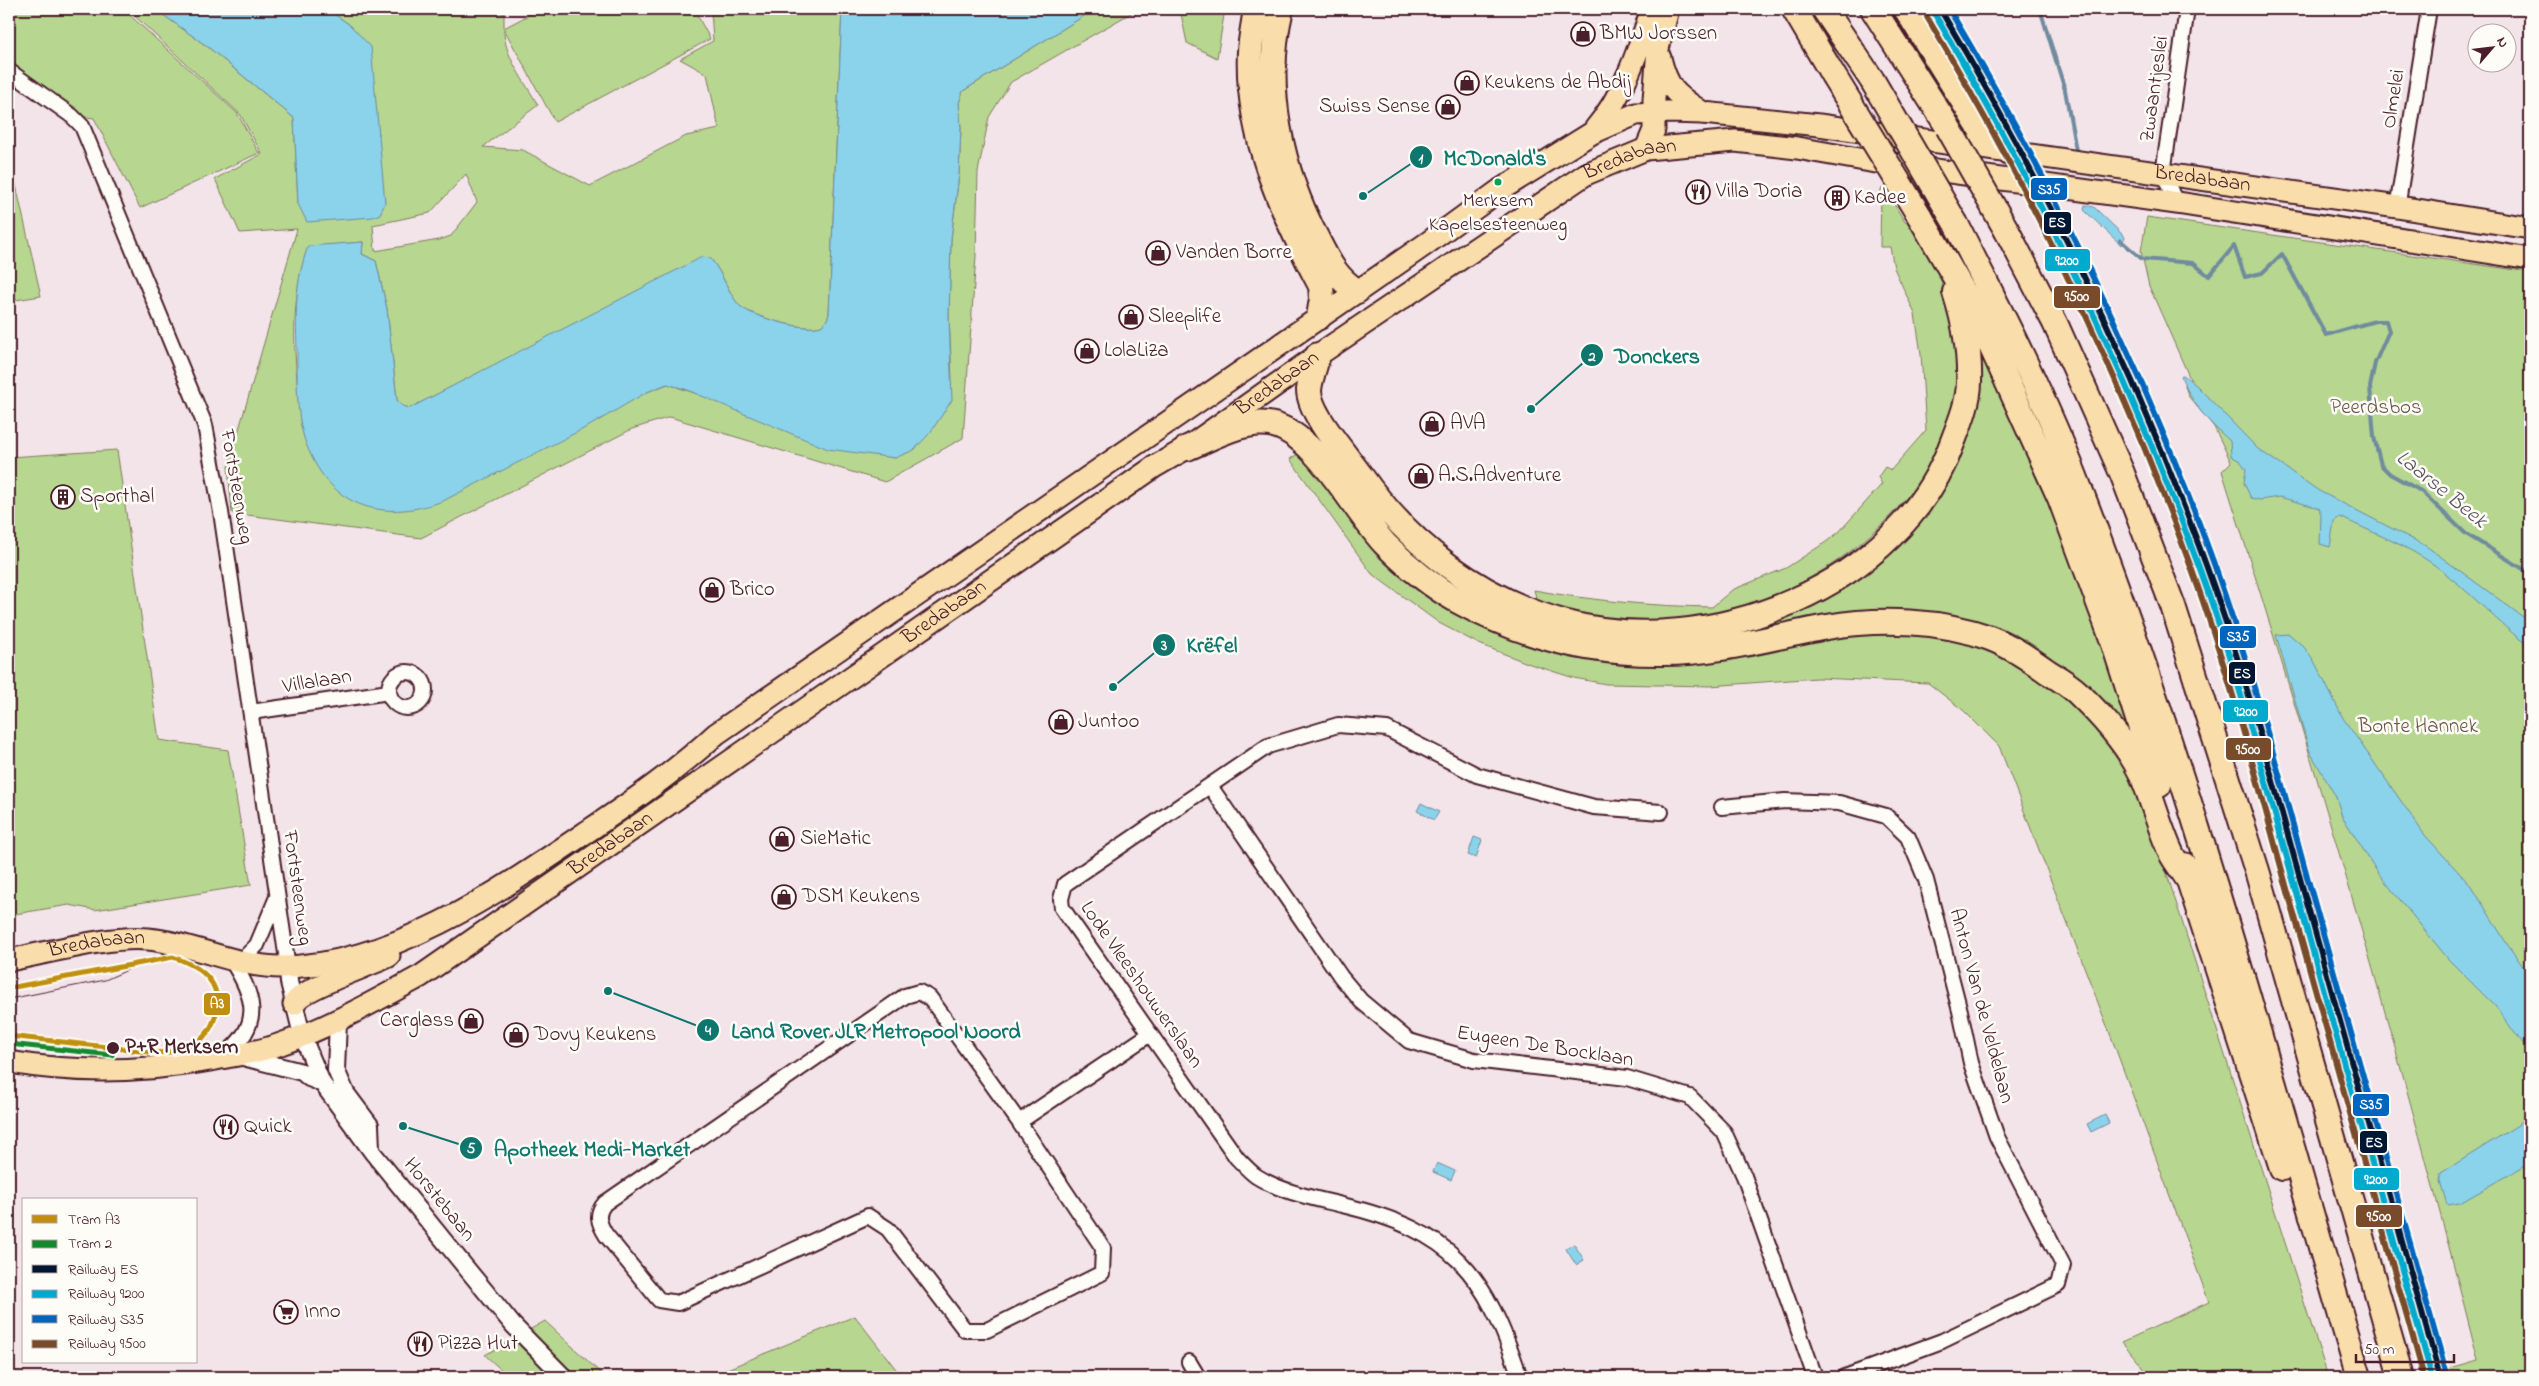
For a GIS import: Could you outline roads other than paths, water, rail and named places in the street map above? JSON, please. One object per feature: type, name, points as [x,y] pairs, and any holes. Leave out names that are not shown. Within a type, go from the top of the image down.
[{"type":"highway","points":[[1256,9],[1250,51],[1255,108],[1276,193],[1321,286],[1322,299],[1319,317]]},
{"type":"highway","points":[[1281,9],[1274,58],[1276,107],[1286,161],[1311,228],[1331,266],[1345,284],[1356,291]]},
{"type":"highway","points":[[1794,9],[1922,220],[1978,317],[2060,498],[2114,644],[2189,881],[2319,1278],[2342,1318]]},
{"type":"highway","points":[[1824,9],[1872,80],[1956,224],[2018,346],[2080,488],[2135,635],[2218,889],[2359,1377]]},
{"type":"highway","points":[[1873,9],[1924,88],[2007,231],[2055,323],[2118,464],[2173,606],[2258,874],[2401,1377]]},
{"type":"highway","points":[[1906,9],[1980,130],[2011,154]]},
{"type":"highway","points":[[1318,356],[1309,391],[1314,410],[1367,484],[1393,516],[1441,561],[1475,585],[1518,606],[1564,622],[1605,630],[1654,633],[1711,628],[1765,613],[1802,597],[1852,568],[1884,542],[1915,511],[1944,466],[1960,424],[1969,384],[1961,310],[1942,255]]},
{"type":"highway","points":[[1188,448],[1241,427],[1256,424],[1270,424],[1288,430],[1314,451],[1386,544],[1429,580],[1456,600],[1484,614],[1541,637],[1606,652],[1667,653],[1735,646],[1831,627],[1899,622],[1961,630],[1991,639],[2024,655],[2076,691],[2112,730],[2141,772],[2173,856],[2189,881]]},
{"type":"main road","points":[[1646,149],[1645,113],[1652,9]]},
{"type":"main road","points":[[1592,133],[1615,103],[1649,47],[1668,9]]},
{"type":"main road","points":[[1649,47],[1674,92],[1703,113]]},
{"type":"main road","name":"Bredabaan","points":[[9,960],[101,943],[141,938],[236,959],[288,967],[329,961],[367,952],[444,922],[533,869],[644,793],[690,758],[716,734],[1426,244],[1500,190],[1592,133],[1645,113],[1703,113],[1873,133],[2011,154],[2163,173],[2530,228]]},
{"type":"main road","name":"Bredabaan","points":[[9,1062],[86,1070],[120,1070],[163,1068],[230,1057],[278,1045],[330,1024],[421,976],[1154,467],[1188,448],[1445,269],[1586,174],[1646,149],[1735,141],[1797,148],[1870,161],[2180,204],[2530,259]]},
{"type":"main road","points":[[1426,244],[1434,243],[1441,245],[1446,250],[1448,255],[1445,269]]},
{"type":"main road","points":[[782,688],[773,700],[775,712],[780,717],[796,717]]},
{"type":"main road","points":[[294,1004],[296,1000],[315,988],[406,948],[444,922]]},
{"type":"main road","points":[[315,988],[306,999],[306,1010],[312,1021],[330,1024]]},
{"type":"street","name":"Zwaantjeslei","points":[[2180,204],[2163,173],[2188,9]]},
{"type":"street","name":"Olmelei","points":[[2400,196],[2429,9]]},
{"type":"street","name":"Fortsteenweg","points":[[9,71],[72,116],[82,126],[205,425],[221,512],[288,967]]},
{"type":"street","points":[[1870,161],[1873,133]]},
{"type":"street","name":"Villalaan","points":[[251,712],[389,692]]},
{"type":"street","name":"Lode Vleeshouwerslaan","points":[[1520,1377],[1496,1311],[1481,1287],[1454,1254],[1418,1230],[1367,1211],[1282,1188],[1255,1176],[1236,1158],[1062,908],[1061,899],[1065,884],[1268,746],[1338,725],[1388,729],[1478,775],[1594,807],[1661,812]]},
{"type":"street","name":"Eugeen De Bocklaan","points":[[1210,786],[1341,977],[1361,1000],[1408,1041],[1474,1060],[1627,1078],[1690,1097],[1724,1132],[1744,1176],[1815,1377]]},
{"type":"street","name":"Anton Van de Veldelaan","points":[[1722,806],[1785,801],[1839,803],[1886,816],[1908,837],[1926,880],[1960,1011],[1971,1063],[1997,1137],[2063,1265],[2058,1285],[1942,1341],[1844,1377]]},
{"type":"street","points":[[278,894],[257,944],[236,959],[248,987],[252,1008],[243,1037],[230,1057],[302,1072],[309,1078],[322,1083]]},
{"type":"street","name":"Horstebaan","points":[[288,967],[294,1004],[302,1035],[322,1083],[371,1149],[513,1325],[564,1377]]},
{"type":"street","points":[[919,992],[930,998],[1019,1122],[1103,1248],[1102,1273],[987,1330],[965,1330],[888,1228],[868,1216],[678,1303],[659,1300],[600,1225],[599,1215],[605,1203],[905,996],[919,992]]},
{"type":"street","points":[[330,1024],[336,1070],[346,1093],[370,1126],[371,1149]]},
{"type":"street","points":[[1019,1122],[1150,1034]]},
{"type":"street","points":[[1189,1362],[1198,1377]]},
{"type":"water","points":[[155,9],[327,9],[350,25],[371,47],[385,203],[380,214],[373,217],[307,222],[298,204],[294,118],[208,47]]},
{"type":"water","points":[[842,9],[1095,9],[963,91],[959,103],[961,128],[959,174],[951,239],[949,317],[952,400],[930,433],[914,450],[895,458],[828,449],[685,389],[667,384],[647,392],[591,425],[443,501],[420,508],[377,509],[358,504],[341,494],[326,480],[314,461],[304,438],[298,406],[297,298],[300,274],[308,246],[363,242],[362,254],[376,261],[387,309],[397,400],[402,406],[410,408],[702,257],[710,258],[734,299],[743,309],[788,324],[810,327],[824,324],[829,314]]},
{"type":"water","points":[[2085,205],[2094,207],[2125,237],[2121,245],[2084,210]]},
{"type":"water","points":[[2181,376],[2185,376],[2197,386],[2258,449],[2319,491],[2426,546],[2530,622],[2530,647],[2446,574],[2411,551],[2340,517],[2334,521],[2330,547],[2320,544],[2321,515],[2319,508],[2279,497],[2260,500],[2251,498],[2244,483],[2246,469],[2240,461],[2231,456],[2230,441],[2201,412]]},
{"type":"water","points":[[2289,634],[2303,646],[2313,659],[2343,718],[2424,834],[2472,887],[2507,944],[2530,976],[2530,1054],[2496,1007],[2449,960],[2378,873],[2342,816],[2336,797],[2310,752],[2276,635]]},
{"type":"water","points":[[1421,803],[1439,812],[1434,820],[1417,811]]},
{"type":"water","points":[[1474,837],[1482,840],[1476,858],[1468,855]]},
{"type":"water","points":[[2530,1113],[2530,1163],[2460,1203],[2447,1205],[2440,1181],[2441,1173],[2518,1125]]},
{"type":"water","points":[[2105,1115],[2109,1123],[2091,1132],[2087,1124]]},
{"type":"water","points":[[1437,1163],[1455,1171],[1451,1180],[1433,1172]]},
{"type":"water","points":[[1574,1244],[1584,1260],[1576,1265],[1566,1249]]},
{"type":"waterway","points":[[2040,9],[2065,90],[2076,150]]},
{"type":"waterway","name":"Laarse Beek","points":[[2120,240],[2142,259],[2193,263],[2209,276],[2234,246],[2245,277],[2262,273],[2282,254],[2326,335],[2375,321],[2386,321],[2389,331],[2375,363],[2370,387],[2374,437],[2381,465],[2390,474],[2421,491],[2466,534],[2530,573]]},
{"type":"tram line","name":"A3","points":[[9,988],[173,957],[188,963],[202,972],[212,983],[217,999],[215,1016],[203,1038],[189,1047],[172,1052],[148,1052],[9,1036]]},
{"type":"tram line","points":[[9,999],[105,980],[150,960]]},
{"type":"tram line","name":"2","points":[[9,1044],[112,1055]]},
{"type":"rail line","name":"ES","points":[[1940,9],[2016,143],[2086,281],[2119,350],[2179,493],[2206,565],[2233,643],[2256,722],[2440,1377]]},
{"type":"rail line","name":"S35","points":[[1949,9],[2025,143],[2095,280],[2158,420],[2214,564],[2264,721],[2447,1375]]},
{"type":"rail line","name":"9200","points":[[1934,13],[2010,147],[2079,284],[2142,424],[2172,495],[2199,567],[2226,645],[2250,724],[2432,1377]]},
{"type":"rail line","name":"9500","points":[[1927,17],[2003,150],[2072,287],[2105,356],[2165,498],[2192,570],[2242,726],[2424,1377]]},
{"type":"place","name":"BMW Jorssen","points":[[1583,34]]},
{"type":"place","name":"Keukens de Abdij","points":[[1467,83]]},
{"type":"place","name":"Swiss Sense","points":[[1448,107]]},
{"type":"place","name":"Merksem Kapelsesteenweg","points":[[1498,182]]},
{"type":"place","name":"Villa Doria","points":[[1698,192]]},
{"type":"place","name":"McDonald's","points":[[1363,196]]},
{"type":"place","name":"Kadee","points":[[1837,198]]},
{"type":"place","name":"Vanden Borre","points":[[1158,253]]},
{"type":"place","name":"Sleeplife","points":[[1131,317]]},
{"type":"place","name":"LolaLiza","points":[[1087,351]]},
{"type":"place","name":"Donckers","points":[[1531,409]]},
{"type":"place","name":"AVA","points":[[1432,424]]},
{"type":"place","name":"A.S.Adventure","points":[[1421,476]]},
{"type":"place","name":"Sporthal","points":[[63,497]]},
{"type":"place","name":"Brico","points":[[712,590]]},
{"type":"place","name":"Krëfel","points":[[1113,687]]},
{"type":"place","name":"Juntoo","points":[[1061,722]]},
{"type":"place","name":"SieMatic","points":[[782,839]]},
{"type":"place","name":"DSM Keukens","points":[[784,897]]},
{"type":"place","name":"Land Rover JLR Metropool Noord","points":[[608,991]]},
{"type":"place","name":"Carglass","points":[[471,1021]]},
{"type":"place","name":"Dovy Keukens","points":[[516,1035]]},
{"type":"place","name":"P+R Merksem","points":[[113,1048]]},
{"type":"place","name":"Apotheek Medi-Market","points":[[403,1126]]},
{"type":"place","name":"Quick","points":[[226,1127]]},
{"type":"place","name":"Inno","points":[[286,1312]]},
{"type":"place","name":"Pizza Hut","points":[[420,1344]]},
{"type":"park label","name":"Peerdsbos","points":[[2376,408]]},
{"type":"park label","name":"Bonte Hannek","points":[[2418,727]]}]
